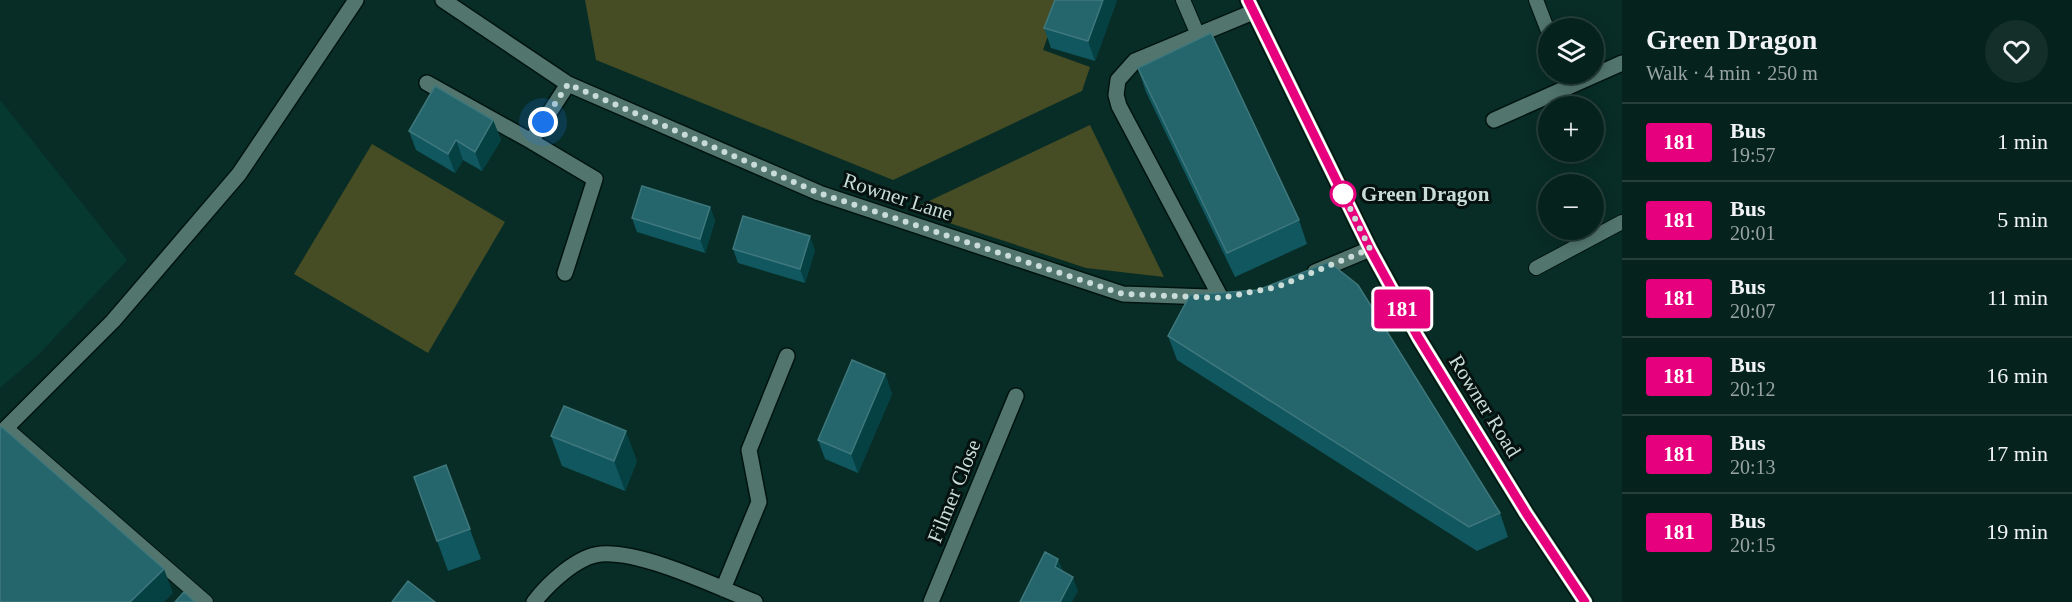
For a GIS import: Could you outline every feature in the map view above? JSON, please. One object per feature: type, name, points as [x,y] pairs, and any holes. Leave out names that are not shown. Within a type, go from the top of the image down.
[{"type":"main road","name":"Rowner Road","points":[[1250,6],[1370,249],[1424,347],[1526,513],[1585,602]]},
{"type":"street","points":[[3,431],[113,321],[239,174],[356,0]]},
{"type":"street","name":"Rowner Lane","points":[[443,0],[568,84],[819,193],[1123,294],[1227,297],[1125,116],[1116,95],[1118,80],[1135,61],[1198,36]]},
{"type":"street","points":[[1198,36],[1250,6]]},
{"type":"street","points":[[1604,69],[1622,63]]},
{"type":"street","points":[[427,83],[596,179],[565,273]]},
{"type":"street","points":[[531,141],[568,84]]},
{"type":"street","points":[[1494,120],[1560,84]]},
{"type":"street","points":[[1298,278],[1370,249]]},
{"type":"street","points":[[723,589],[759,502],[749,450],[787,356]]},
{"type":"street","name":"Filmer Close","points":[[931,602],[1016,396]]},
{"type":"street","points":[[534,602],[544,588],[569,567],[599,554],[640,558],[755,602]]},
{"type":"lane","points":[[1184,0],[1198,36]]},
{"type":"lane","points":[[1536,0],[1543,18]]},
{"type":"lane","points":[[1536,268],[1622,222]]},
{"type":"lane","points":[[3,431],[206,602]]},
{"type":"shaded area","points":[[585,0],[1060,0],[1043,50],[1090,67],[1082,91],[893,180],[596,60]]},
{"type":"shaded area","points":[[0,100],[127,260],[38,355],[0,388]]},
{"type":"shaded area","points":[[1090,125],[1164,277],[1086,268],[910,210]]},
{"type":"shaded area","points":[[372,144],[505,222],[428,353],[294,274]]},
{"type":"building","points":[[1055,0],[1103,0],[1088,41],[1044,28]]},
{"type":"building","points":[[1211,33],[1299,220],[1227,253],[1138,68]]},
{"type":"building","points":[[435,86],[493,120],[475,152],[456,140],[448,154],[409,131]]},
{"type":"building","points":[[642,186],[710,207],[700,239],[632,218]]},
{"type":"building","points":[[743,216],[810,236],[800,269],[733,249]]},
{"type":"building","points":[[1329,262],[1358,285],[1500,513],[1469,527],[1168,336],[1190,295],[1258,290]]},
{"type":"building","points":[[852,360],[885,374],[851,454],[818,440]]},
{"type":"building","points":[[564,406],[626,431],[614,461],[551,436]]},
{"type":"building","points":[[2,427],[164,569],[130,602],[0,602],[0,428]]},
{"type":"building","points":[[446,465],[470,529],[437,541],[414,477]]},
{"type":"building","points":[[1045,552],[1058,559],[1055,567],[1073,577],[1060,602],[1020,602]]},
{"type":"building","points":[[408,581],[435,602],[392,602]]},
{"type":"building","points":[[184,592],[195,602],[175,602]]},
{"type":"bus line","name":"181","points":[[1248,0],[1370,249],[1418,337],[1526,513],[1585,602]]},
{"type":"place","name":"Green Dragon","points":[[1343,194]]},
{"type":"route","points":[[543,122],[568,84],[819,193],[1123,294],[1221,298],[1277,287],[1370,249],[1341,190],[1343,194]]}]
